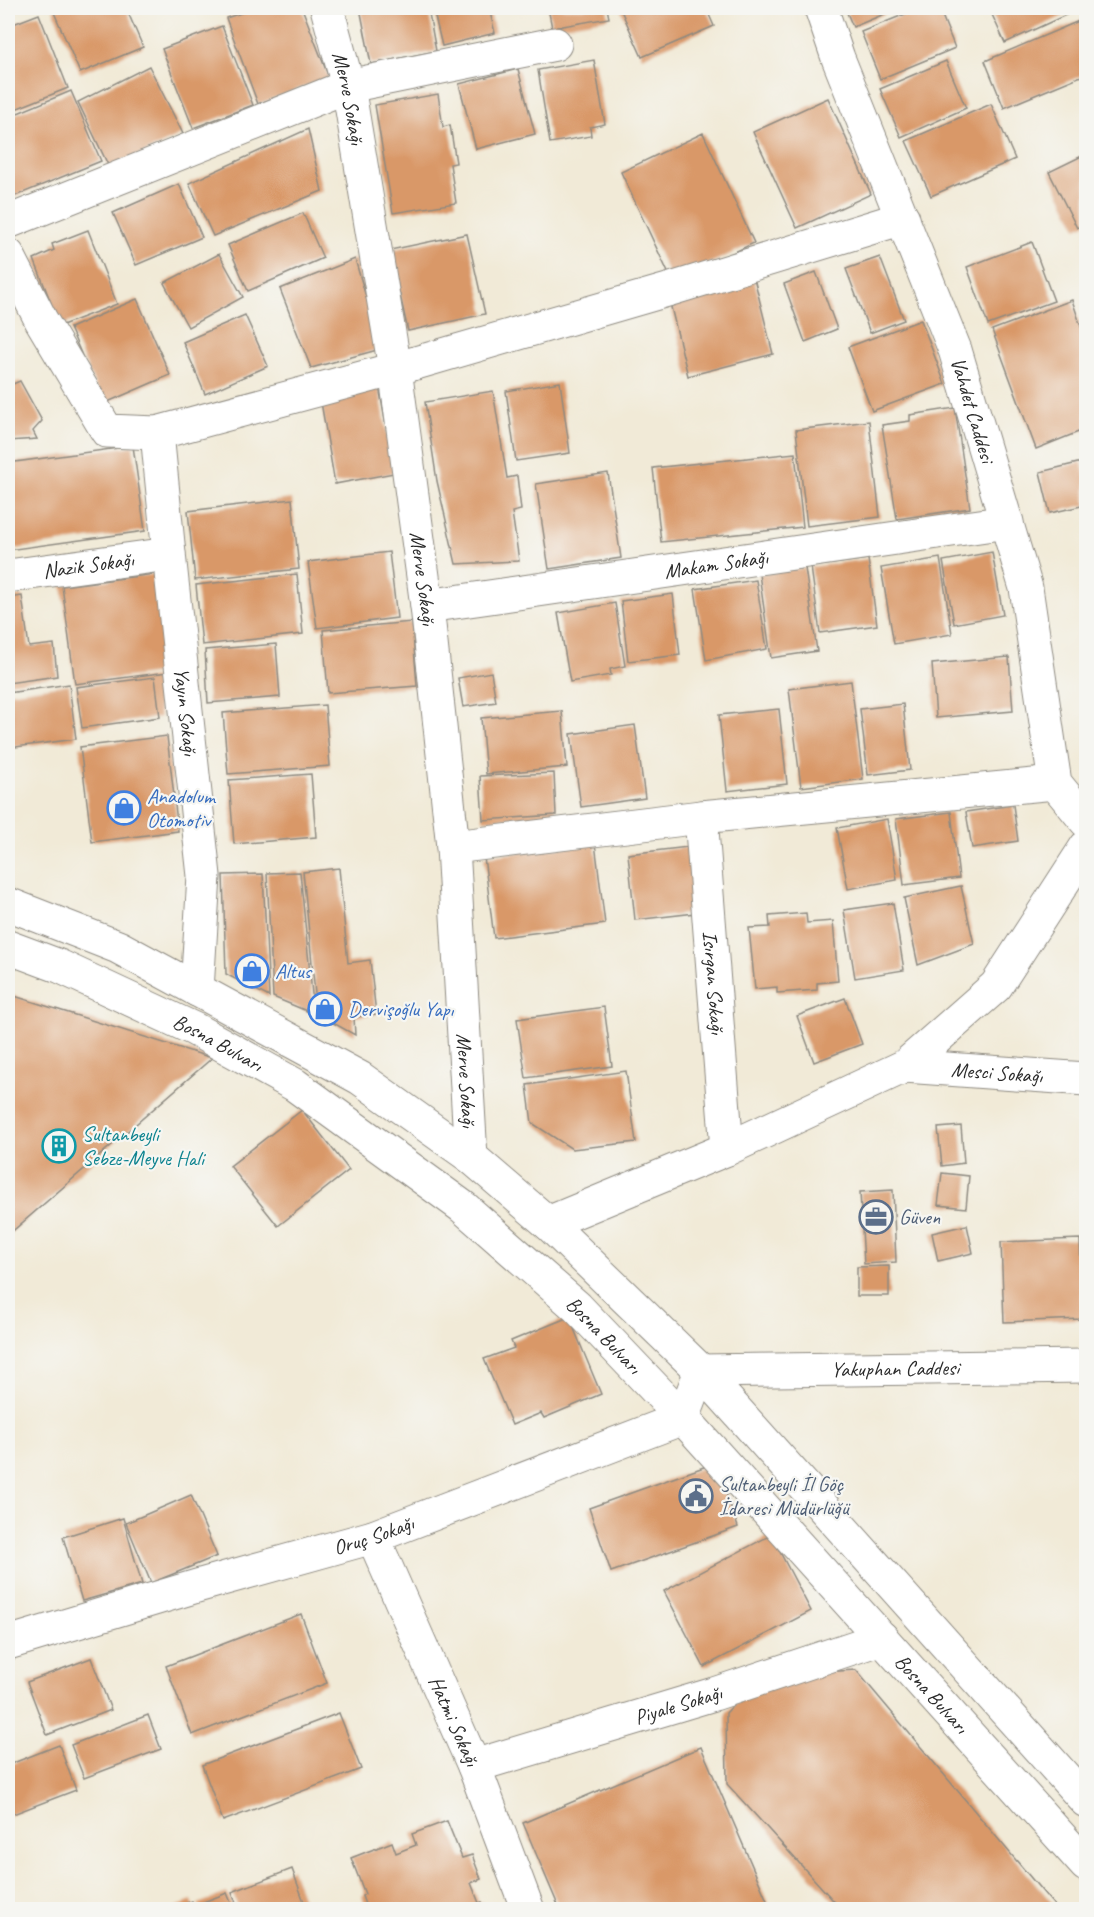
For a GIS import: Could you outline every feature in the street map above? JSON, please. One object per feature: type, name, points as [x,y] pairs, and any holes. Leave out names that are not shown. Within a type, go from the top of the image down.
[{"type":"street","name":"Merve Sokağı","points":[[327,8],[348,86],[395,369],[427,606],[453,847],[471,1157]]},
{"type":"street","name":"Vahdet Caddesi","points":[[821,8],[838,58],[956,350],[1026,588],[1055,783]]},
{"type":"street","points":[[8,222],[348,86],[555,44]]},
{"type":"street","points":[[8,255],[41,320],[107,432],[157,433],[395,369],[671,289],[903,218]]},
{"type":"street","name":"Yayın Sokağı","points":[[157,433],[204,876],[197,990]]},
{"type":"street","name":"Makam Sokağı","points":[[427,606],[1007,522]]},
{"type":"street","name":"Nazik Sokağı","points":[[8,576],[169,554]]},
{"type":"street","points":[[453,847],[701,817],[1055,783],[1086,821]]},
{"type":"street","name":"Isırgan Sokağı","points":[[701,817],[727,1149]]},
{"type":"street","points":[[548,1223],[727,1149],[905,1066],[996,986],[1086,847]]},
{"type":"street","name":"Bosna Bulvarı","points":[[8,904],[118,947],[360,1078],[471,1157],[548,1223],[701,1371],[1086,1801]]},
{"type":"street","name":"Bosna Bulvarı","points":[[8,947],[59,966],[194,1029],[295,1086],[464,1207],[577,1307],[683,1418],[1086,1865]]},
{"type":"street","name":"Mesci Sokağı","points":[[905,1066],[1086,1079]]},
{"type":"street","name":"Yakuphan Caddesi","points":[[701,1371],[1086,1366]]},
{"type":"street","points":[[683,1418],[701,1371]]},
{"type":"street","name":"Oruç Sokağı","points":[[8,1643],[197,1586],[373,1537],[683,1418]]},
{"type":"street","name":"Hatmi Sokağı","points":[[373,1537],[474,1766],[528,1910]]},
{"type":"street","name":"Piyale Sokağı","points":[[474,1766],[714,1694],[882,1638]]},
{"type":"building","points":[[58,8],[126,8],[143,47],[80,73],[53,10]]},
{"type":"building","points":[[256,8],[302,8],[329,78],[258,104],[226,18]]},
{"type":"building","points":[[360,8],[428,8],[436,51],[371,64]]},
{"type":"building","points":[[433,8],[489,8],[495,33],[442,46]]},
{"type":"building","points":[[548,8],[607,8],[609,18],[552,28]]},
{"type":"building","points":[[620,8],[706,8],[714,26],[642,57]]},
{"type":"building","points":[[845,8],[899,8],[853,27]]},
{"type":"building","points":[[920,8],[939,8],[955,48],[880,79],[861,32]]},
{"type":"building","points":[[989,8],[1081,8],[1005,43]]},
{"type":"building","points":[[39,14],[68,88],[8,112],[8,26]]},
{"type":"building","points":[[1086,18],[1086,74],[1004,108],[985,61]]},
{"type":"building","points":[[222,26],[253,105],[193,128],[162,49]]},
{"type":"building","points":[[594,60],[605,124],[590,127],[591,136],[550,143],[538,70]]},
{"type":"building","points":[[946,61],[966,108],[901,137],[880,89]]},
{"type":"building","points":[[149,66],[183,134],[110,169],[78,102]]},
{"type":"building","points":[[518,69],[535,134],[476,149],[459,84]]},
{"type":"building","points":[[71,91],[101,161],[8,199],[8,117]]},
{"type":"building","points":[[438,94],[443,127],[450,125],[456,163],[450,164],[456,203],[393,213],[375,105]]},
{"type":"building","points":[[828,98],[871,194],[797,228],[753,132]]},
{"type":"building","points":[[991,104],[1015,159],[931,196],[906,141]]},
{"type":"building","points":[[308,129],[322,191],[213,236],[189,183]]},
{"type":"building","points":[[703,133],[754,243],[672,281],[621,172]]},
{"type":"building","points":[[1086,154],[1086,223],[1077,228],[1049,172]]},
{"type":"building","points":[[179,184],[202,237],[136,265],[113,213]]},
{"type":"building","points":[[303,213],[323,258],[248,291],[228,245]]},
{"type":"building","points":[[88,230],[117,304],[60,326],[34,259],[54,250],[52,244]]},
{"type":"building","points":[[467,234],[485,314],[408,331],[390,250]]},
{"type":"building","points":[[1032,242],[1054,301],[988,325],[967,267]]},
{"type":"building","points":[[219,254],[243,297],[188,327],[164,283]]},
{"type":"building","points":[[880,257],[904,320],[870,333],[846,269]]},
{"type":"building","points":[[355,259],[381,349],[311,368],[280,289]]},
{"type":"building","points":[[816,272],[837,329],[805,342],[784,284]]},
{"type":"building","points":[[754,278],[773,354],[688,376],[669,299]]},
{"type":"building","points":[[137,299],[170,375],[103,404],[70,328]]},
{"type":"building","points":[[1072,300],[1086,341],[1086,429],[1036,449],[992,330]]},
{"type":"building","points":[[245,315],[268,366],[205,394],[183,342]]},
{"type":"building","points":[[921,320],[945,384],[872,411],[848,347]]},
{"type":"building","points":[[20,381],[42,421],[33,431],[37,439],[8,441],[8,386]]},
{"type":"building","points":[[560,382],[570,453],[516,461],[506,391]]},
{"type":"building","points":[[379,386],[394,473],[335,484],[320,396]]},
{"type":"building","points":[[493,391],[507,478],[517,476],[521,510],[512,512],[519,561],[456,564],[437,481],[425,402]]},
{"type":"building","points":[[955,408],[970,508],[897,519],[882,425],[910,421],[910,415]]},
{"type":"building","points":[[869,421],[880,517],[807,526],[796,430]]},
{"type":"building","points":[[133,446],[145,531],[8,550],[8,463]]},
{"type":"building","points":[[795,453],[803,527],[661,542],[653,468]]},
{"type":"building","points":[[1082,462],[1086,482],[1086,505],[1050,513],[1040,472]]},
{"type":"building","points":[[608,473],[621,558],[549,569],[536,484]]},
{"type":"building","points":[[292,499],[299,569],[195,580],[188,511]]},
{"type":"building","points":[[389,552],[397,618],[317,628],[308,562]]},
{"type":"building","points":[[992,552],[1003,615],[954,624],[943,561]]},
{"type":"building","points":[[940,558],[952,634],[894,644],[881,568]]},
{"type":"building","points":[[868,559],[877,625],[820,633],[811,567]]},
{"type":"building","points":[[805,568],[817,651],[771,658],[759,574]]},
{"type":"building","points":[[155,574],[168,672],[75,684],[62,586]]},
{"type":"building","points":[[297,574],[303,634],[202,645],[196,585]]},
{"type":"building","points":[[756,580],[767,649],[706,660],[695,589]]},
{"type":"building","points":[[673,594],[680,655],[628,661],[621,601]]},
{"type":"building","points":[[22,596],[29,647],[54,644],[57,676],[8,683],[8,598]]},
{"type":"building","points":[[615,603],[625,666],[610,669],[611,675],[570,682],[558,613]]},
{"type":"building","points":[[412,622],[417,686],[328,693],[323,630]]},
{"type":"building","points":[[276,644],[280,697],[208,703],[205,650]]},
{"type":"building","points":[[1009,657],[1013,711],[936,718],[932,664]]},
{"type":"building","points":[[491,672],[496,702],[463,707],[458,678]]},
{"type":"building","points":[[155,677],[160,717],[82,728],[76,687]]},
{"type":"building","points":[[851,681],[863,779],[801,787],[789,689]]},
{"type":"building","points":[[69,684],[76,739],[8,748],[8,693]]},
{"type":"building","points":[[903,704],[910,770],[868,775],[860,709]]},
{"type":"building","points":[[325,705],[330,766],[228,774],[223,713]]},
{"type":"building","points":[[779,709],[787,784],[727,791],[719,715]]},
{"type":"building","points":[[562,711],[567,767],[486,774],[481,718]]},
{"type":"building","points":[[635,725],[645,798],[581,807],[571,734]]},
{"type":"building","points":[[167,736],[178,831],[92,842],[80,747]]},
{"type":"building","points":[[554,773],[556,815],[483,820],[480,776]]},
{"type":"building","points":[[311,774],[316,837],[234,844],[229,780]]},
{"type":"building","points":[[1013,805],[1018,841],[972,848],[966,812]]},
{"type":"building","points":[[951,812],[959,878],[904,885],[896,819]]},
{"type":"building","points":[[887,819],[897,880],[848,889],[837,828]]},
{"type":"building","points":[[595,843],[605,924],[494,938],[484,857]]},
{"type":"building","points":[[688,847],[695,913],[635,920],[628,854]]},
{"type":"building","points":[[339,868],[348,963],[370,960],[376,1014],[354,1017],[355,1035],[317,1014],[303,872]]},
{"type":"building","points":[[300,872],[314,1014],[273,997],[267,873]]},
{"type":"building","points":[[263,874],[269,997],[226,974],[223,875]]},
{"type":"building","points":[[961,886],[974,944],[918,965],[904,898]]},
{"type":"building","points":[[893,903],[904,970],[855,978],[844,910]]},
{"type":"building","points":[[806,913],[807,923],[833,921],[838,981],[817,983],[817,990],[777,993],[777,987],[755,989],[749,928],[770,927],[769,916]]},
{"type":"building","name":"Sultanbeyli Sebze-Meyve Hali","points":[[8,994],[212,1058],[8,1235]]},
{"type":"building","points":[[845,998],[862,1044],[814,1062],[797,1016]]},
{"type":"building","points":[[604,1007],[612,1066],[526,1078],[517,1019]]},
{"type":"building","points":[[626,1071],[636,1142],[572,1149],[532,1123],[527,1085]]},
{"type":"building","points":[[302,1110],[349,1170],[278,1226],[230,1166]]},
{"type":"building","points":[[961,1126],[964,1163],[942,1166],[938,1128]]},
{"type":"building","points":[[942,1173],[969,1176],[966,1208],[938,1205]]},
{"type":"building","points":[[893,1190],[896,1262],[864,1264],[860,1192]]},
{"type":"building","points":[[967,1225],[973,1253],[938,1261],[932,1233]]},
{"type":"building","points":[[1080,1239],[1083,1319],[1004,1322],[1001,1242]]},
{"type":"building","points":[[889,1266],[889,1296],[857,1296],[857,1267]]},
{"type":"building","points":[[569,1317],[601,1394],[544,1418],[541,1413],[512,1425],[484,1359],[514,1348],[511,1341]]},
{"type":"building","points":[[715,1463],[738,1527],[611,1572],[589,1508]]},
{"type":"building","points":[[191,1495],[217,1556],[151,1583],[126,1523]]},
{"type":"building","points":[[123,1518],[142,1584],[82,1601],[63,1537]]},
{"type":"building","points":[[771,1535],[811,1611],[704,1667],[664,1591]]},
{"type":"building","points":[[301,1614],[327,1683],[192,1735],[166,1666]]},
{"type":"building","points":[[91,1658],[111,1710],[47,1735],[27,1682]]},
{"type":"building","points":[[856,1670],[1058,1910],[842,1910],[727,1784],[726,1713],[746,1692],[823,1672]]},
{"type":"building","points":[[339,1713],[361,1769],[223,1821],[202,1765]]},
{"type":"building","points":[[148,1715],[161,1749],[84,1778],[71,1745]]},
{"type":"building","points":[[59,1745],[76,1790],[8,1816],[8,1765]]},
{"type":"building","points":[[701,1747],[771,1910],[560,1910],[523,1823]]},
{"type":"building","points":[[447,1821],[462,1858],[472,1855],[481,1879],[471,1883],[479,1903],[482,1902],[485,1909],[491,1907],[492,1910],[367,1910],[362,1896],[365,1894],[351,1858],[392,1842],[396,1853],[416,1845],[412,1834]]},
{"type":"building","points":[[292,1869],[307,1910],[239,1910],[232,1892]]},
{"type":"building","points":[[227,1893],[234,1910],[200,1910],[198,1904]]},
{"type":"building","points":[[192,1901],[195,1910],[171,1910],[171,1909]]},
{"type":"place","name":"Anadolum Otomotiv","points":[[124,808]]},
{"type":"place","name":"Altus","points":[[252,971]]},
{"type":"place","name":"Dervişoğlu Yapı","points":[[325,1009]]},
{"type":"place","name":"Sultanbeyli Sebze-Meyve Hali","points":[[59,1146]]},
{"type":"place","name":"Güven","points":[[876,1217]]},
{"type":"place","name":"Sultanbeyli İl Göç İdaresi Müdürlüğü","points":[[696,1496]]}]
